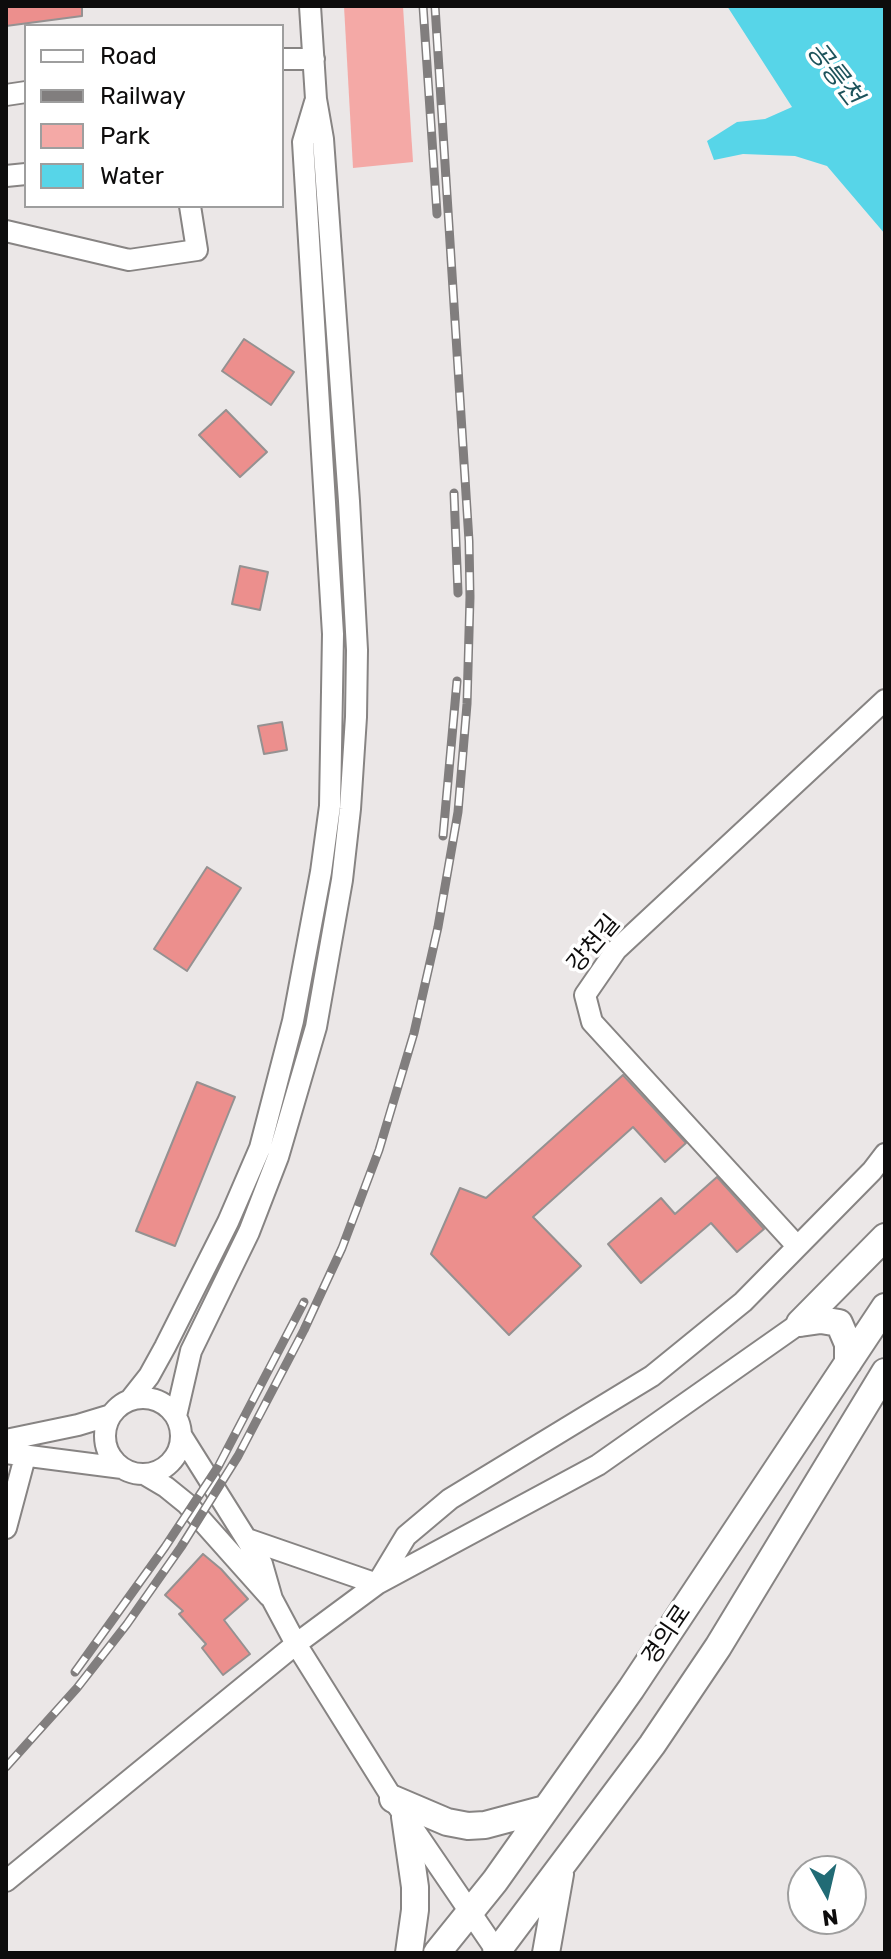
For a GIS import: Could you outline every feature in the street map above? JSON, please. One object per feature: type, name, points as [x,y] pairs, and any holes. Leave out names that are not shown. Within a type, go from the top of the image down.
[{"type":"main road","points":[[800,1323],[885,1237]]},
{"type":"main road","name":"경의로","points":[[437,1953],[495,1881],[631,1689],[885,1307]]},
{"type":"main road","points":[[800,1323],[821,1320],[839,1323],[848,1344],[848,1363]]},
{"type":"main road","name":"경의로","points":[[497,1953],[652,1745],[718,1647],[885,1372]]},
{"type":"main road","points":[[409,1953],[415,1887],[399,1808],[468,1826],[485,1825],[545,1809]]},
{"type":"main road","points":[[546,1953],[561,1868]]},
{"type":"street","points":[[144,1474],[166,1466],[180,1447],[178,1426],[191,1351],[249,1232],[278,1157],[316,1027],[342,880],[356,717],[357,650],[324,154],[316,99],[310,6]]},
{"type":"street","points":[[284,59],[314,59]]},
{"type":"street","points":[[6,1440],[111,1415],[130,1400],[149,1376],[228,1222],[260,1148],[293,1021],[330,806],[333,634],[303,142],[316,99]]},
{"type":"street","points":[[6,231],[129,260],[197,250],[190,208]]},
{"type":"street","name":"강천길","points":[[797,1246],[592,1022],[585,995],[616,950],[885,700]]},
{"type":"street","points":[[377,1584],[406,1536],[450,1499],[652,1376],[743,1302],[885,1154]]},
{"type":"street","points":[[6,1881],[296,1644],[377,1584],[598,1465],[800,1323]]},
{"type":"street","points":[[130,1400],[141,1398],[161,1402],[178,1426],[262,1564],[272,1599],[296,1644],[399,1808],[497,1953]]},
{"type":"street","points":[[111,1415],[106,1425],[107,1449],[122,1468]]},
{"type":"street","points":[[6,1528],[16,1455],[122,1468],[144,1474],[187,1504],[272,1599]]},
{"type":"street","points":[[247,1539],[377,1584]]},
{"type":"green space","points":[[344,6],[403,6],[413,162],[353,168]]},
{"type":"water","name":"공릉천","points":[[727,6],[885,6],[885,234],[827,166],[795,156],[743,154],[714,160],[707,141],[737,122],[765,119],[792,107]]},
{"type":"building","points":[[6,6],[82,6],[82,16],[6,26]]},
{"type":"building","points":[[244,339],[294,372],[271,405],[222,371]]},
{"type":"building","points":[[226,410],[267,452],[240,477],[199,435]]},
{"type":"building","points":[[240,566],[268,572],[260,610],[232,604]]},
{"type":"building","points":[[282,722],[287,750],[264,754],[258,726]]},
{"type":"building","points":[[207,867],[241,888],[187,971],[154,949]]},
{"type":"building","points":[[623,1075],[686,1143],[665,1162],[633,1127],[533,1217],[581,1266],[509,1335],[431,1254],[460,1188],[486,1198]]},
{"type":"building","points":[[197,1082],[235,1097],[175,1246],[136,1231]]},
{"type":"building","points":[[717,1177],[764,1229],[737,1252],[711,1223],[641,1283],[608,1244],[661,1198],[675,1214]]},
{"type":"building","points":[[203,1554],[248,1599],[224,1620],[250,1654],[223,1675],[202,1648],[206,1644],[179,1614],[183,1611],[165,1595]]},
{"type":"railway","points":[[423,6],[437,214]]},
{"type":"railway","points":[[6,1767],[77,1688],[127,1624],[181,1547],[238,1456],[304,1330],[342,1248],[379,1150],[414,1033],[438,927],[458,812],[467,704],[470,597],[435,6]]},
{"type":"railway","points":[[454,493],[458,593]]},
{"type":"railway","points":[[443,836],[457,681]]},
{"type":"railway","points":[[75,1672],[218,1467],[304,1302]]}]
